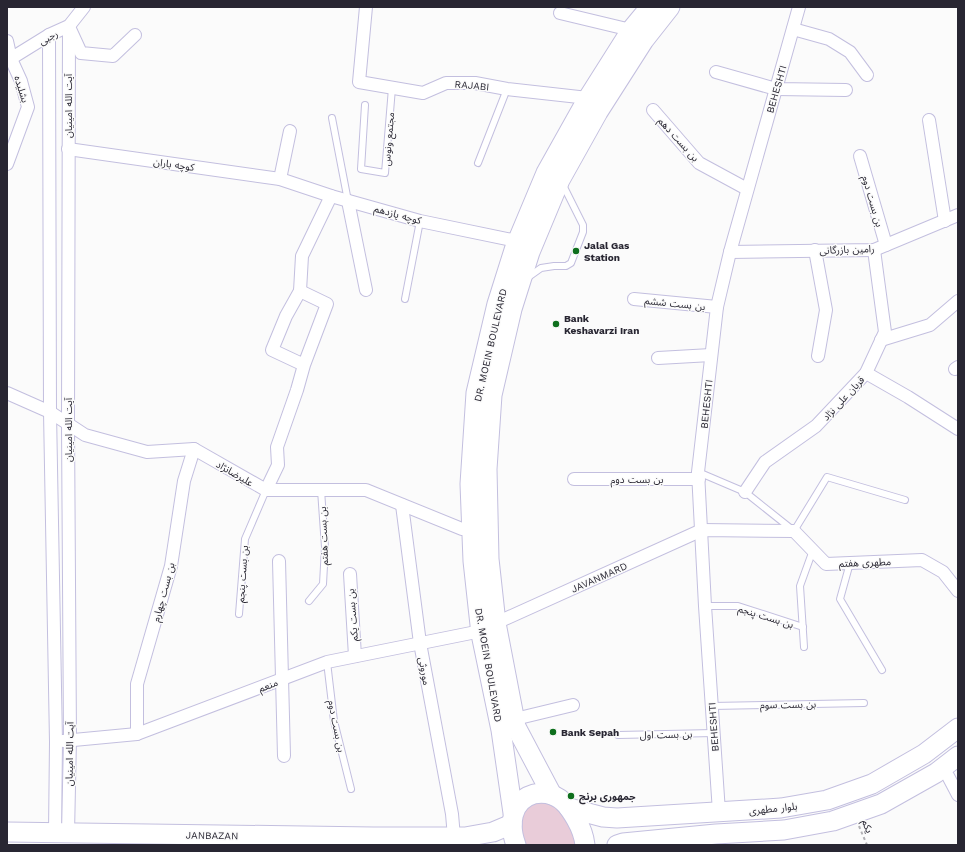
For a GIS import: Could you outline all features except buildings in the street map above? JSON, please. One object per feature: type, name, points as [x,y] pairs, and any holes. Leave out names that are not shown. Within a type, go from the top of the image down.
[{"type":"main road","name":"DR. MOEIN BOULEVARD","points":[[552,795],[516,727],[488,627],[473,561],[470,484],[476,393],[497,304],[517,241],[546,173],[588,98],[631,30],[650,7]]},
{"type":"main road","name":"DR. MOEIN BOULEVARD","points":[[516,845],[512,834],[512,818],[488,627],[489,560],[487,469],[494,388],[512,309],[530,252],[560,180],[602,105],[644,40],[670,7]]},
{"type":"main road","name":"بلوار مطهری","points":[[569,808],[603,817],[617,818],[781,808],[828,800],[872,784],[924,754],[958,728]]},
{"type":"main road","points":[[617,818],[611,827],[612,833],[620,844],[713,840],[833,822],[881,804],[936,773],[958,756]]},
{"type":"main road","points":[[512,818],[519,803],[529,796],[541,793],[552,795],[562,801],[569,808],[578,824],[585,845]]},
{"type":"main road","name":"JANBAZAN","points":[[7,832],[372,841],[465,837],[493,832],[512,818]]},
{"type":"street","name":"رجبی","points":[[9,60],[49,35],[68,26],[84,7]]},
{"type":"street","name":"RAJABI","points":[[366,7],[359,82],[423,93],[446,83],[475,83],[507,89],[588,98]]},
{"type":"street","name":"BEHESHTI","points":[[719,812],[705,606],[699,475],[717,308],[730,252],[774,89],[799,7]]},
{"type":"street","points":[[560,13],[631,30]]},
{"type":"street","points":[[68,26],[81,53],[113,56],[135,35]]},
{"type":"street","name":"آیت الله امینیان","points":[[62,834],[70,739],[68,26]]},
{"type":"street","points":[[793,29],[829,39],[850,52],[867,75]]},
{"type":"street","name":"آیت الله امینیان","points":[[49,35],[50,412],[56,742],[62,834]]},
{"type":"street","name":"بشلیده","points":[[7,41],[9,60],[21,81],[28,107],[7,164]]},
{"type":"street","points":[[716,72],[774,89],[846,90]]},
{"type":"street","name":"بن بست دهم","points":[[653,110],[700,163],[747,189]]},
{"type":"street","points":[[928,120],[945,221]]},
{"type":"street","points":[[280,179],[290,131]]},
{"type":"street","name":"کوچه باران","points":[[68,149],[280,179]]},
{"type":"street","name":"بن بست دوم","points":[[860,156],[886,245]]},
{"type":"street","name":"کوچه یازدهم","points":[[280,179],[331,196],[420,221],[517,241]]},
{"type":"street","points":[[304,365],[272,350],[286,316],[300,291],[302,256],[331,196]]},
{"type":"street","points":[[348,201],[366,290]]},
{"type":"street","name":"رامین بازرگانی","points":[[730,252],[874,250],[958,215]]},
{"type":"street","points":[[814,250],[826,310],[818,356]]},
{"type":"street","name":"قربان علی نژاد","points":[[745,492],[765,462],[816,426],[866,373],[885,332],[874,250]]},
{"type":"street","points":[[266,490],[278,465],[277,447],[304,365],[327,304],[300,291]]},
{"type":"street","name":"بن بست ششم","points":[[634,299],[717,308]]},
{"type":"street","points":[[881,340],[930,325],[956,308]]},
{"type":"street","points":[[658,358],[711,355]]},
{"type":"street","points":[[866,373],[908,397],[958,429]]},
{"type":"street","points":[[7,392],[50,412],[85,435],[147,452],[194,449]]},
{"type":"street","name":"علیرضانژاد","points":[[194,449],[266,490],[366,490],[462,528],[471,530]]},
{"type":"street","name":"بن بست چهارم","points":[[138,734],[138,684],[171,566],[184,481],[194,449]]},
{"type":"street","name":"بن بست دوم","points":[[574,479],[699,475]]},
{"type":"street","name":"موروثی","points":[[402,505],[420,643],[452,814],[454,837]]},
{"type":"street","points":[[702,530],[794,531]]},
{"type":"street","name":"JAVANMARD","points":[[488,627],[702,530]]},
{"type":"street","name":"مطهری هفتم","points":[[794,531],[826,564],[922,560],[943,572],[958,591]]},
{"type":"street","points":[[279,561],[284,756]]},
{"type":"street","name":"بن بست یکم","points":[[350,574],[355,656]]},
{"type":"street","name":"منعم","points":[[56,742],[70,739],[138,734],[327,662],[488,627]]},
{"type":"street","points":[[515,719],[573,705]]},
{"type":"street","points":[[948,776],[958,794]]},
{"type":"lane","name":"مجتمع ونوس","points":[[365,105],[362,169],[385,173],[392,88]]},
{"type":"lane","points":[[478,163],[507,89]]},
{"type":"lane","points":[[332,118],[348,201]]},
{"type":"lane","points":[[520,284],[531,274],[541,268],[566,266],[571,263],[583,232],[583,225],[560,180]]},
{"type":"lane","points":[[405,299],[420,221]]},
{"type":"lane","points":[[699,475],[745,492],[794,531],[827,478],[905,500]]},
{"type":"lane","name":"بن بست پنجم","points":[[239,614],[245,539],[266,490]]},
{"type":"lane","name":"بن بست هفتم","points":[[310,601],[323,584],[325,547],[321,490]]},
{"type":"lane","points":[[804,647],[800,586],[814,550]]},
{"type":"lane","points":[[850,563],[840,599],[882,670]]},
{"type":"lane","name":"بن بست پنجم","points":[[705,606],[738,606],[803,627]]},
{"type":"lane","name":"بن بست دوم","points":[[327,662],[334,721],[351,789]]},
{"type":"lane","name":"بن بست سوم","points":[[712,706],[864,703]]},
{"type":"lane","name":"بن بست اول","points":[[618,735],[714,732]]},
{"type":"path","name":"یکم","points":[[854,814],[867,845]]},
{"type":"shaded area","points":[[539,799],[559,805],[579,845],[521,845],[518,831],[527,803]]},
{"type":"place","name":"Jalal Gas Station","points":[[576,251]]},
{"type":"place","name":"Bank Keshavarzi Iran","points":[[556,324]]},
{"type":"place","name":"Bank Sepah","points":[[553,732]]},
{"type":"place","name":"جمهوری برنج","points":[[571,796]]}]
